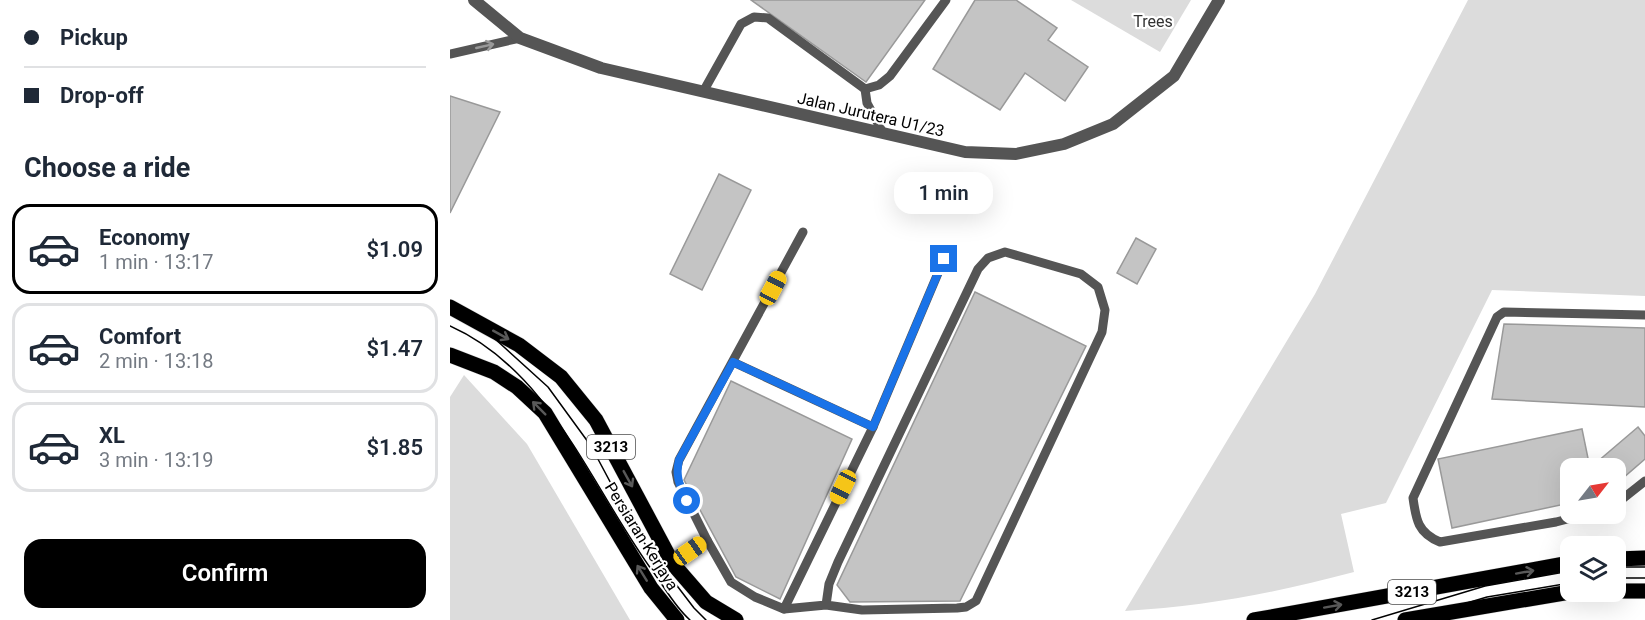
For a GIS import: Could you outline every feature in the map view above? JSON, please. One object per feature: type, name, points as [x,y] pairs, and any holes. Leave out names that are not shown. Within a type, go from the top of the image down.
[{"type":"main road","name":"Persiaran Kerjaya","points":[[450,307],[519,345],[561,377],[596,420],[674,564],[706,602],[736,620]]},
{"type":"main road","name":"Persiaran Kerjaya","points":[[450,354],[494,372],[518,387],[545,413],[651,588],[677,620]]},
{"type":"main road","points":[[1626,559],[1645,558]]},
{"type":"main road","name":"3213","points":[[1254,620],[1560,565]]},
{"type":"main road","points":[[1626,591],[1645,591]]},
{"type":"main road","name":"3213","points":[[1405,620],[1560,593]]},
{"type":"street","name":"Jalan Jurutera U1/23","points":[[474,0],[520,38],[601,68],[965,153],[1016,154],[1064,144],[1113,124],[1174,76],[1219,0]]},
{"type":"lane","points":[[865,89],[879,85],[890,76],[946,0]]},
{"type":"lane","points":[[703,92],[741,24],[754,17],[768,18],[865,89],[867,103],[883,133]]},
{"type":"lane","points":[[450,54],[520,38]]},
{"type":"lane","points":[[803,232],[679,460],[676,472],[678,482],[706,540],[731,582],[755,597],[784,609],[826,606],[862,615],[966,607],[976,601],[1102,333],[1104,310],[1098,287],[1081,274],[1005,252],[988,258],[978,269],[838,562],[829,584],[826,606]]},
{"type":"lane","points":[[784,609],[873,427],[944,259]]},
{"type":"lane","points":[[1560,521],[1440,542],[1428,537],[1417,525],[1413,498],[1497,317],[1504,312],[1645,315]]},
{"type":"lane","points":[[733,362],[873,427]]},
{"type":"lane","points":[[1626,496],[1645,481]]},
{"type":"lane","points":[[674,564],[706,540]]},
{"type":"green space","name":"Trees","points":[[1071,0],[1191,0],[1160,52]]},
{"type":"green space","points":[[1468,0],[1645,0],[1645,296],[1492,290],[1386,503],[1341,514],[1354,572],[1241,598],[1125,611],[1315,294]]},
{"type":"green space","points":[[464,375],[527,444],[630,620],[450,620],[450,397]]},
{"type":"building","points":[[751,0],[925,0],[866,82]]},
{"type":"building","points":[[975,0],[1016,0],[1057,28],[1048,40],[1088,67],[1065,101],[1025,73],[1000,110],[933,69]]},
{"type":"building","points":[[450,96],[500,112],[450,213]]},
{"type":"building","points":[[719,174],[751,190],[702,290],[670,274]]},
{"type":"building","points":[[1136,238],[1156,249],[1137,284],[1117,273]]},
{"type":"building","points":[[975,292],[1086,346],[960,601],[850,602],[837,585]]},
{"type":"building","points":[[1504,324],[1645,328],[1645,407],[1492,399]]},
{"type":"building","points":[[731,381],[852,439],[780,599],[736,577],[684,480]]},
{"type":"building","points":[[1638,427],[1645,436],[1645,459],[1626,475],[1626,458],[1602,458]]},
{"type":"building","points":[[1582,429],[1588,458],[1560,458],[1560,505],[1452,528],[1438,459]]},
{"type":"tram line","points":[[450,314],[483,328],[548,387],[591,446],[639,536],[694,608],[706,620]]},
{"type":"tram line","points":[[450,326],[485,346],[516,372],[543,402],[567,435],[632,540],[675,603],[690,620]]},
{"type":"tram line","points":[[1626,567],[1645,567]]},
{"type":"tram line","points":[[1372,620],[1485,586],[1560,573]]},
{"type":"tram line","points":[[1626,578],[1645,578]]},
{"type":"tram line","points":[[1410,620],[1487,597],[1560,585]]},
{"type":"route","points":[[687,501],[676,472],[679,460],[733,362],[873,427],[944,259]]}]
